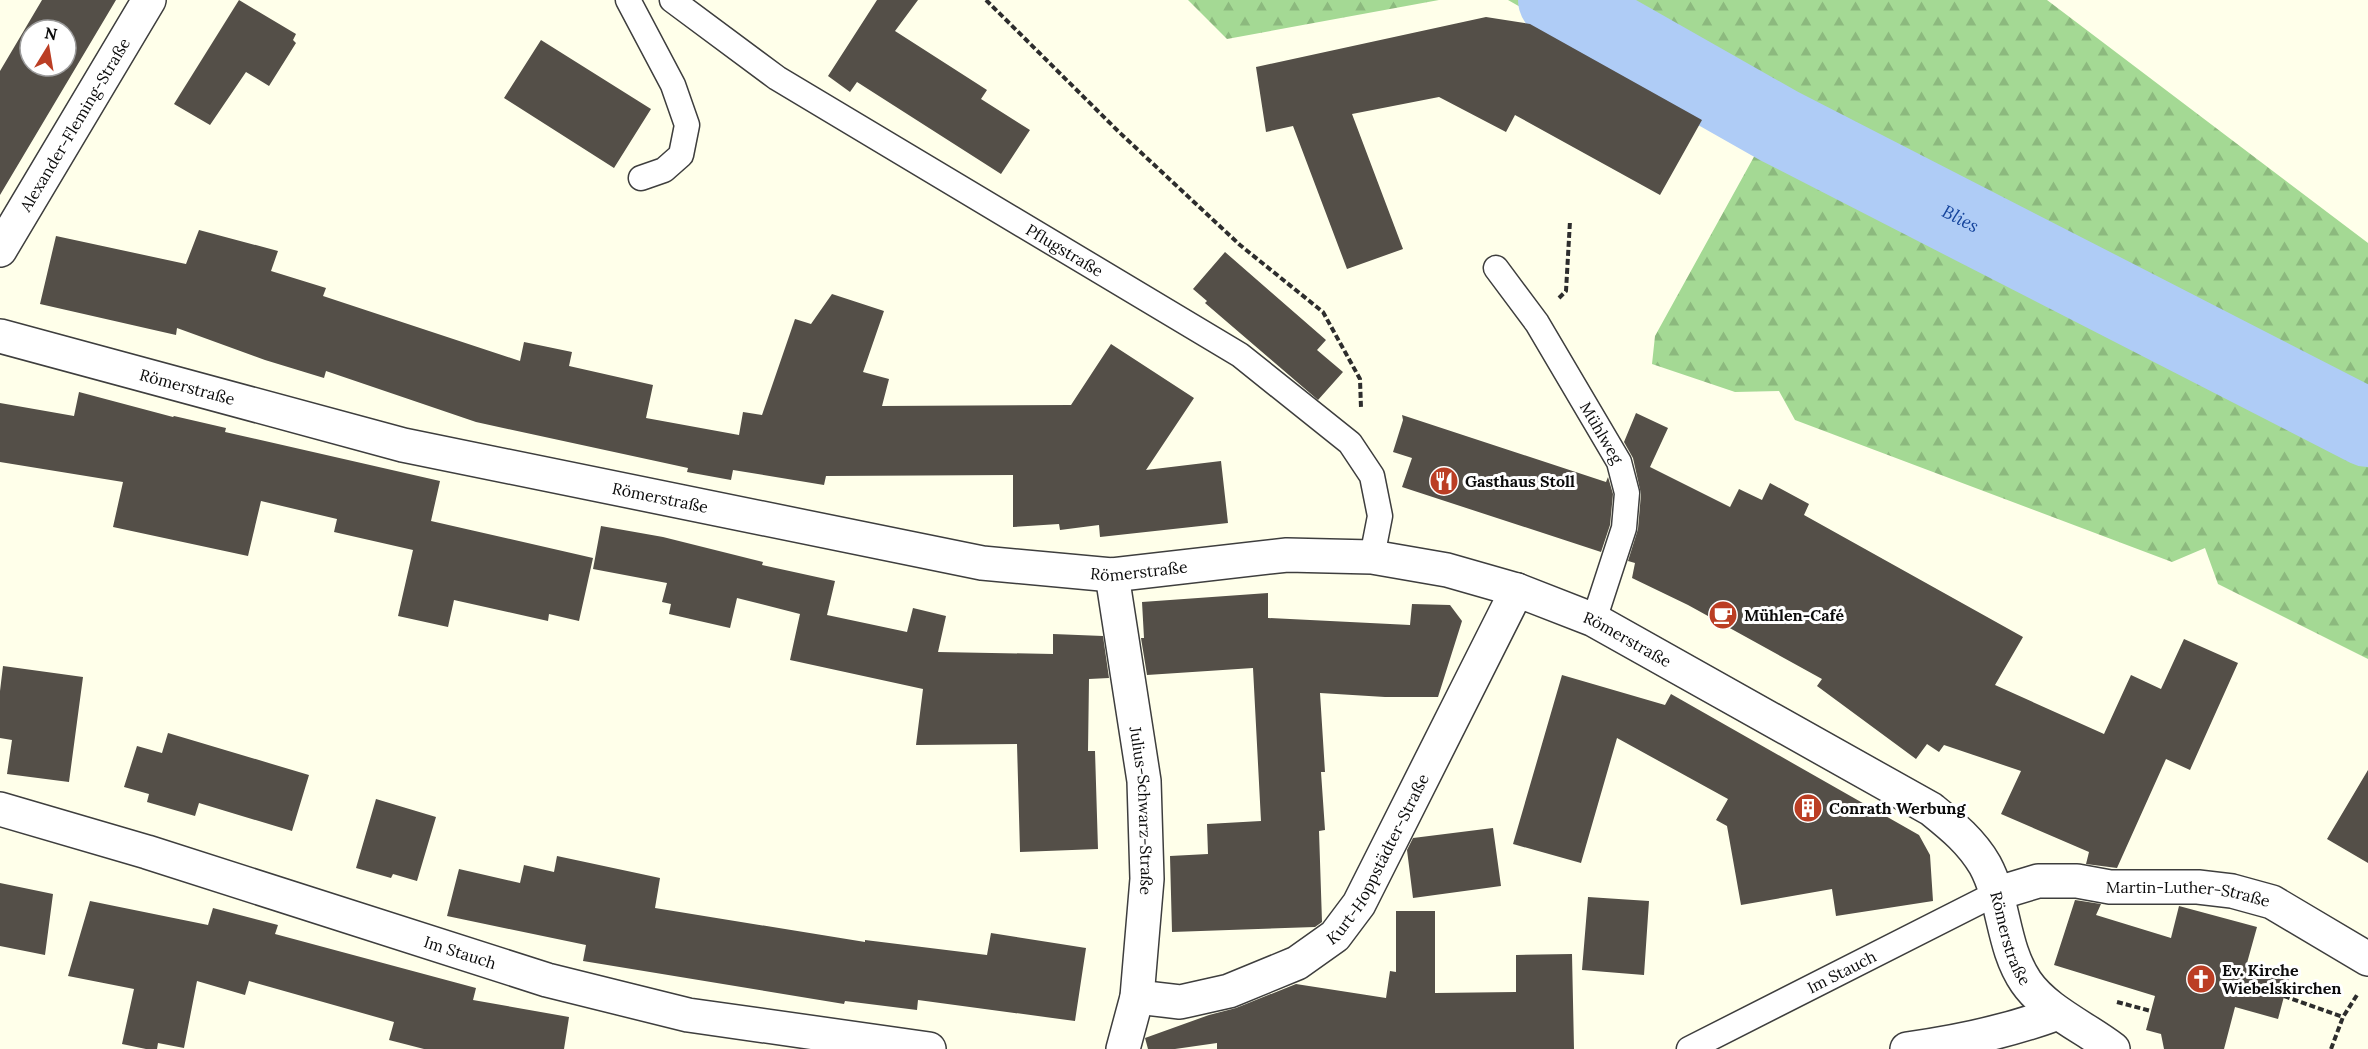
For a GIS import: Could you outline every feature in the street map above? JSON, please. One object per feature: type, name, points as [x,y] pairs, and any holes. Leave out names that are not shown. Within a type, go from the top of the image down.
[{"type":"street","name":"Alexander-Fleming-Straße","points":[[0,250],[149,0]]},
{"type":"street","name":"Römerstraße","points":[[0,336],[403,445],[982,562],[1112,575],[1287,555],[1372,557],[1447,570],[1516,591],[1594,620],[1931,808],[1970,842],[1986,867],[2013,959],[2027,984],[2058,1013],[2114,1049]]},
{"type":"street","name":"Julius-Schwarz-Straße","points":[[1112,575],[1144,781],[1147,879],[1137,997],[1123,1049]]},
{"type":"street","name":"Kurt-Hoppstädter-Straße","points":[[1137,997],[1180,1002],[1229,991],[1297,963],[1335,936],[1359,904],[1516,591]]},
{"type":"street","name":"Im Stauch","points":[[0,809],[147,852],[547,980],[688,1015],[929,1049]]},
{"type":"street","name":"Martin-Luther-Straße","points":[[1995,894],[2038,880],[2077,881],[2110,887],[2198,888],[2232,891],[2272,902],[2364,974]]},
{"type":"street","points":[[1907,1049],[1946,1044],[2023,1026],[2058,1013]]},
{"type":"lane","points":[[628,0],[673,85],[687,125],[681,155],[664,170],[641,178]]},
{"type":"lane","name":"Pflugstraße","points":[[672,0],[777,78],[1240,355],[1350,443],[1372,476],[1380,516],[1372,557]]},
{"type":"lane","name":"Mühlweg","points":[[1496,268],[1537,323],[1619,462],[1627,494],[1624,528],[1594,620]]},
{"type":"lane","name":"Im Stauch","points":[[1689,1049],[1995,894]]},
{"type":"path","points":[[986,0],[1119,132],[1240,245],[1323,312],[1360,379],[1361,409],[1350,443]]},
{"type":"path","points":[[1537,323],[1566,291],[1570,221]]},
{"type":"path","points":[[2331,1049],[2343,1017],[2364,974]]},
{"type":"path","points":[[2284,996],[2343,1017]]},
{"type":"path","points":[[2137,1008],[2151,1011]]},
{"type":"green space","points":[[1188,0],[1439,0],[1227,39]]},
{"type":"green space","points":[[1508,0],[2047,0],[2368,243],[2368,659],[2218,584],[2205,548],[2172,562],[1795,420],[1779,391],[1735,392],[1652,364],[1655,336],[1761,144]]},
{"type":"building","points":[[42,0],[116,0],[78,64],[78,18],[31,18]]},
{"type":"building","points":[[239,0],[296,34],[293,40],[296,43],[269,86],[246,72],[210,125],[174,104]]},
{"type":"building","points":[[877,0],[918,0],[895,31],[987,90],[981,99],[1030,130],[1001,174],[857,82],[850,92],[828,76]]},
{"type":"building","points":[[1486,17],[1530,24],[1702,120],[1660,195],[1515,115],[1506,132],[1439,97],[1352,114],[1403,249],[1347,269],[1293,126],[1266,132],[1256,67]]},
{"type":"building","points":[[541,40],[651,109],[614,168],[504,98]]},
{"type":"building","points":[[18,41],[18,78],[70,78],[0,195],[0,71]]},
{"type":"building","points":[[199,230],[278,251],[271,271],[326,288],[323,296],[520,361],[524,342],[572,352],[569,366],[653,385],[646,418],[739,435],[743,412],[762,415],[795,319],[811,324],[832,294],[884,311],[863,372],[889,379],[882,406],[1071,405],[1111,344],[1194,398],[1146,470],[1221,461],[1228,523],[1100,537],[1099,525],[1060,530],[1059,524],[1013,527],[1013,475],[826,476],[824,485],[733,470],[731,480],[687,472],[688,468],[476,422],[326,371],[324,378],[265,360],[177,328],[176,335],[40,304],[56,236],[186,264]]},
{"type":"building","points":[[1225,252],[1326,340],[1317,350],[1343,372],[1318,400],[1205,303],[1207,301],[1193,289]]},
{"type":"building","points":[[79,392],[173,417],[226,428],[225,432],[440,481],[431,521],[593,558],[579,621],[549,614],[548,621],[454,600],[448,627],[398,616],[413,550],[334,532],[337,519],[261,501],[248,556],[113,527],[123,482],[0,462],[0,403],[74,416]]},
{"type":"building","points":[[1636,413],[1668,428],[1650,467],[1730,507],[1739,489],[1762,500],[1770,483],[1809,504],[1804,515],[2023,637],[1995,685],[2104,734],[2131,675],[2161,689],[2184,639],[2238,663],[2190,770],[2166,759],[2117,868],[2086,864],[2089,852],[2001,814],[2021,771],[1944,745],[1939,752],[1927,744],[1916,759],[1817,686],[1822,679],[1688,605],[1632,578],[1635,563],[1628,561],[1638,529],[1641,494],[1633,458],[1624,442]]},
{"type":"building","points":[[1402,415],[1606,482],[1608,477],[1613,494],[1610,525],[1601,552],[1402,487],[1412,458],[1393,452],[1403,420]]},
{"type":"building","points":[[601,526],[663,537],[763,562],[762,565],[835,581],[827,615],[907,632],[913,608],[946,616],[938,652],[1053,654],[1053,634],[1103,636],[1109,678],[1089,679],[1088,751],[1095,751],[1098,849],[1020,852],[1017,744],[916,745],[923,689],[790,660],[800,614],[737,598],[730,628],[669,614],[671,604],[662,602],[667,583],[593,569]]},
{"type":"building","points":[[1268,593],[1268,618],[1410,625],[1412,604],[1450,605],[1462,621],[1438,697],[1320,693],[1325,772],[1321,772],[1325,830],[1319,831],[1322,922],[1315,927],[1172,932],[1170,856],[1208,854],[1207,824],[1261,821],[1253,668],[1147,675],[1141,638],[1144,638],[1142,602]]},
{"type":"building","points":[[3,666],[83,677],[69,782],[7,774],[12,740],[0,738],[0,691]]},
{"type":"building","points":[[1562,675],[1665,705],[1671,694],[1919,835],[1930,855],[1933,901],[1836,916],[1832,889],[1741,905],[1727,826],[1716,820],[1728,799],[1617,738],[1581,863],[1513,844]]},
{"type":"building","points":[[168,733],[309,775],[292,831],[199,803],[195,816],[147,802],[149,794],[124,787],[137,746],[162,753]]},
{"type":"building","points":[[2368,770],[2368,863],[2327,839]]},
{"type":"building","points":[[376,799],[436,817],[417,881],[393,874],[391,878],[356,868]]},
{"type":"building","points":[[1493,828],[1501,886],[1413,898],[1407,850],[1413,838]]},
{"type":"building","points":[[557,856],[660,878],[655,908],[865,942],[865,940],[987,955],[991,933],[1086,948],[1075,1021],[918,1000],[917,1010],[845,1001],[844,1004],[583,961],[586,945],[447,916],[459,869],[520,883],[524,865],[554,872]]},
{"type":"building","points":[[0,883],[53,894],[45,955],[0,946]]},
{"type":"building","points":[[1588,897],[1649,901],[1644,975],[1582,970]]},
{"type":"building","points":[[2075,900],[2101,904],[2096,915],[2171,938],[2179,906],[2257,927],[2247,963],[2290,974],[2278,1019],[2235,1007],[2224,1049],[2164,1049],[2161,1034],[2146,1030],[2155,996],[2054,965]]},
{"type":"building","points":[[90,901],[208,925],[213,908],[278,925],[275,934],[476,988],[473,1000],[569,1017],[564,1049],[424,1049],[389,1040],[394,1022],[249,981],[245,995],[197,981],[184,1048],[158,1043],[157,1049],[146,1049],[122,1044],[134,989],[68,976]]},
{"type":"building","points":[[1396,911],[1435,911],[1435,993],[1516,992],[1516,955],[1572,954],[1574,1049],[1217,1049],[1217,1043],[1175,1049],[1148,1049],[1145,1038],[1209,1015],[1236,1008],[1296,984],[1386,998],[1390,971],[1396,972]]},
{"type":"waterway","name":"Blies","points":[[1557,0],[1779,126],[2368,428]]},
{"type":"place","name":"Gasthaus Stoll","points":[[1444,481]]},
{"type":"place","name":"Mühlen-Café","points":[[1723,615]]},
{"type":"place","name":"Conrath Werbung","points":[[1808,808]]},
{"type":"place","name":"Ev. Kirche Wiebelskirchen","points":[[2201,979]]}]
